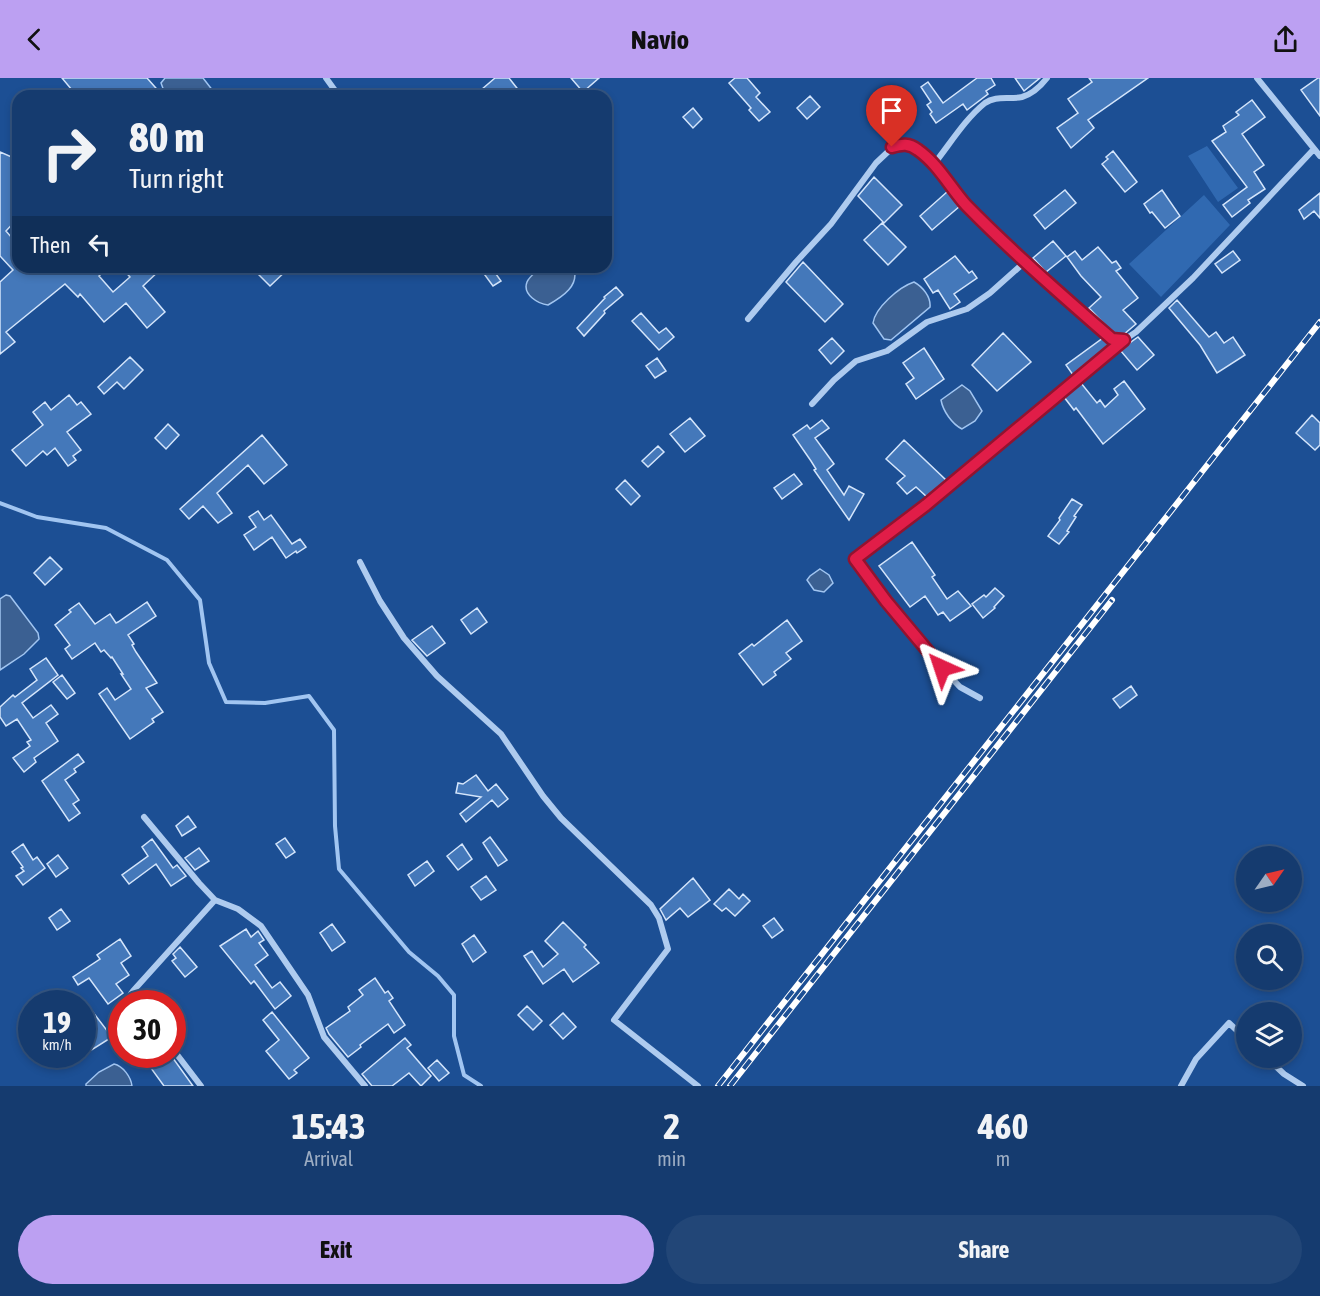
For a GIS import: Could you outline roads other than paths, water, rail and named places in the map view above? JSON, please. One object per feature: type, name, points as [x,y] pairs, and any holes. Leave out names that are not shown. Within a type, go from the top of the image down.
[{"type":"street","points":[[934,164],[969,120],[987,102],[1000,97],[1021,98],[1037,90],[1047,78]]},
{"type":"street","points":[[1257,78],[1320,156]]},
{"type":"street","points":[[748,319],[831,224],[876,163],[892,147],[904,144],[917,148],[934,164],[965,204],[1112,339],[1124,340]]},
{"type":"street","points":[[980,698],[960,687],[942,668],[886,601],[855,559],[926,505],[1124,340],[1144,326],[1194,278],[1314,149]]},
{"type":"street","points":[[812,405],[834,380],[856,361],[887,351],[927,322],[967,309],[990,293],[1026,261]]},
{"type":"street","points":[[360,562],[380,601],[404,638],[437,676],[501,734],[543,796],[561,818],[651,905],[665,935],[668,949],[614,1020],[698,1086]]},
{"type":"street","points":[[144,818],[198,883],[216,900],[238,909],[261,926],[308,995],[324,1037],[365,1086]]},
{"type":"street","points":[[134,990],[216,900]]},
{"type":"street","points":[[1181,1086],[1196,1059],[1229,1023],[1236,1030]]},
{"type":"street","points":[[186,1066],[201,1086]]},
{"type":"street","points":[[1278,1068],[1303,1086]]},
{"type":"waterway","points":[[0,503],[37,517],[106,528],[167,560],[200,600],[209,663],[226,702],[265,703],[309,696],[334,730],[335,826],[339,869],[409,952],[438,976],[454,995],[454,1036],[464,1075],[481,1086]]},
{"type":"railway","points":[[718,1086],[1320,322]]},
{"type":"railway","points":[[730,1086],[1112,600]]}]
